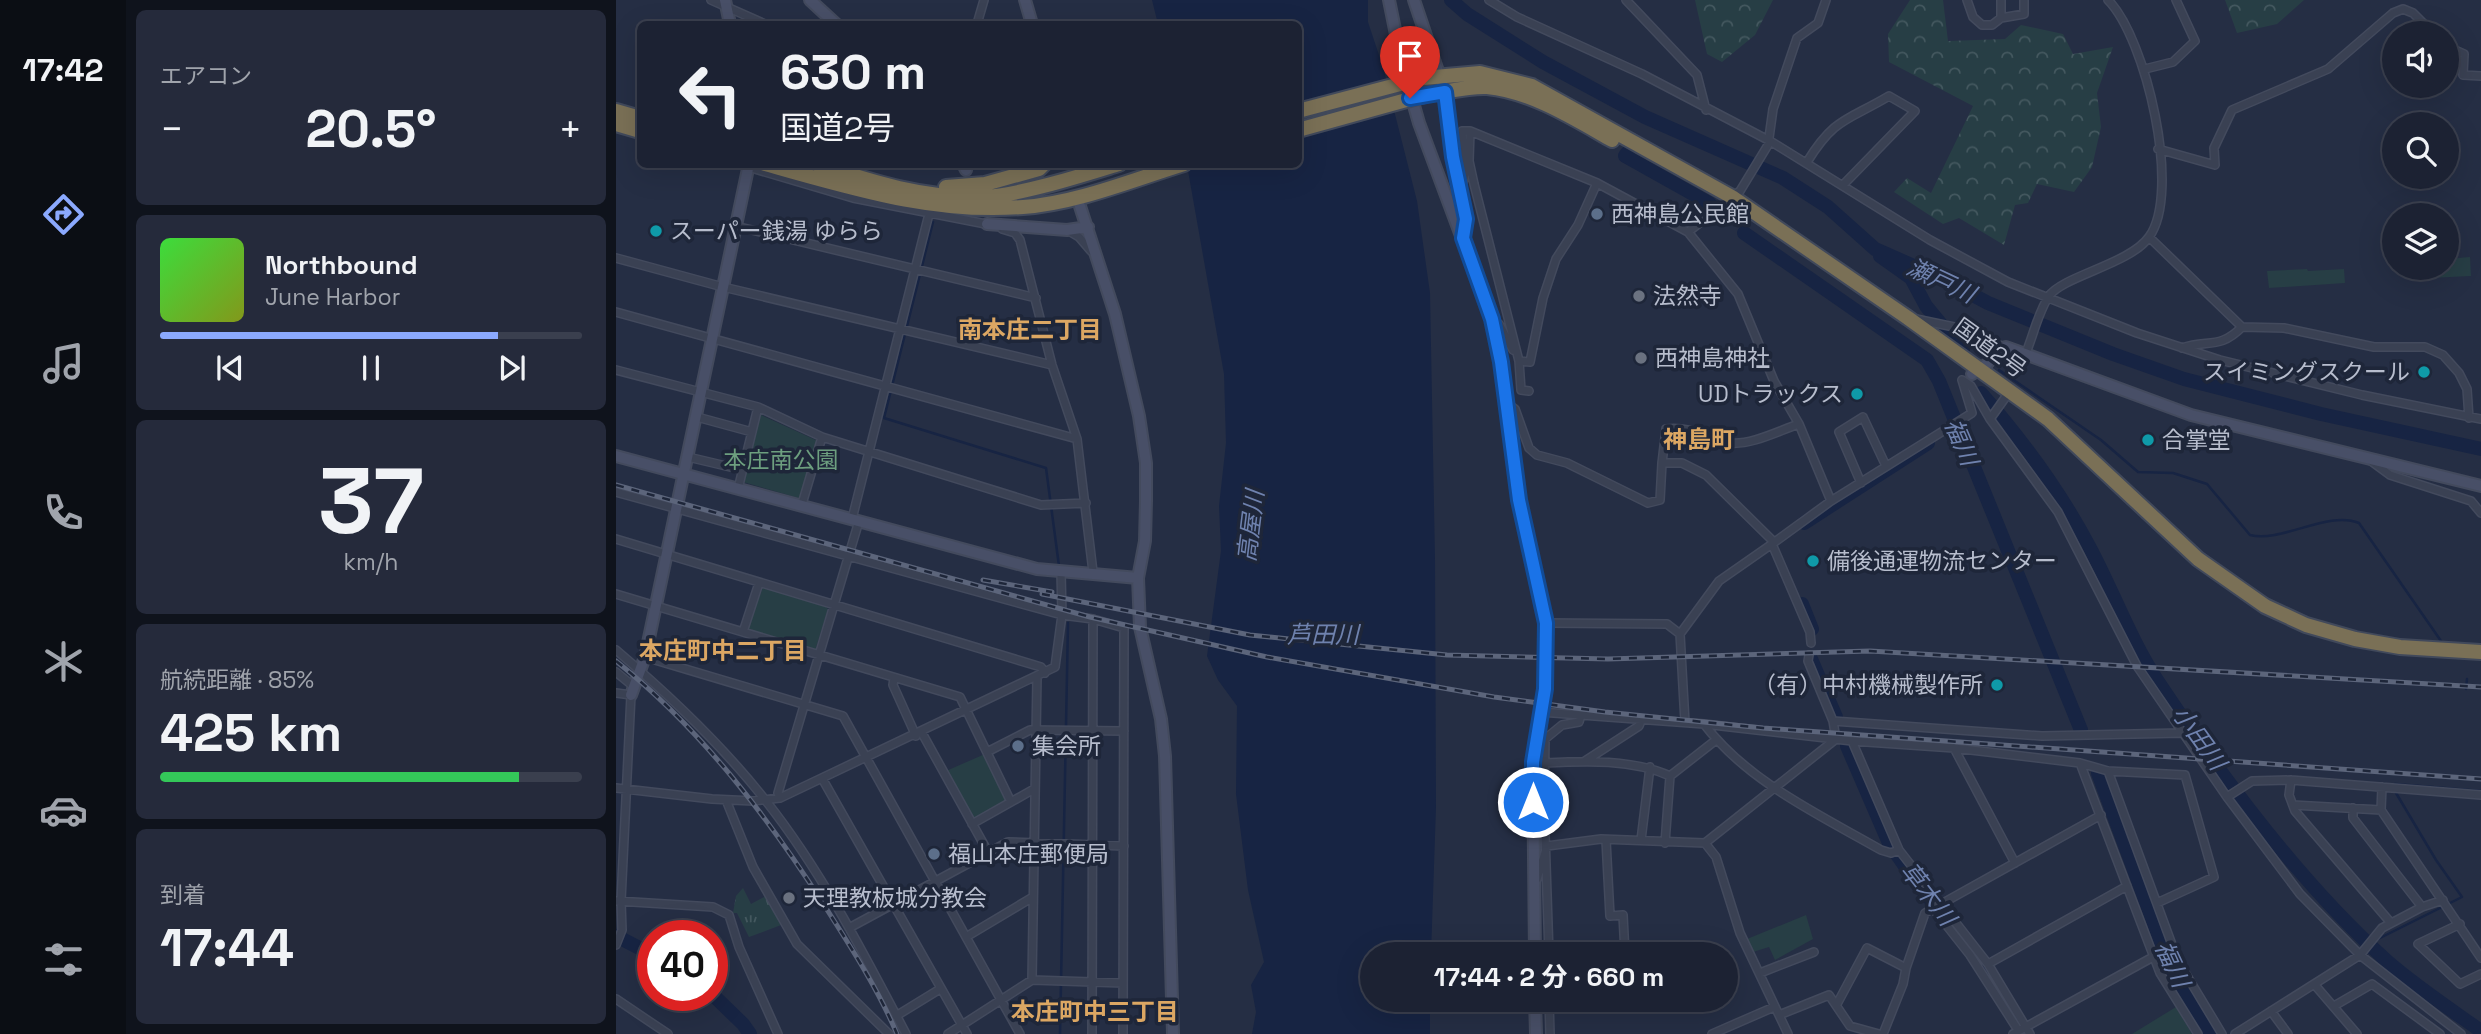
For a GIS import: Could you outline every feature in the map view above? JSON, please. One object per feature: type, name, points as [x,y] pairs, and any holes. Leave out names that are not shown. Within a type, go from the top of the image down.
[{"type":"highway","name":"国道2号","points":[[1302,110],[1440,75],[1497,75],[1532,86],[1726,201],[1908,318],[1971,374]]},
{"type":"highway","name":"国道2号","points":[[1302,130],[1428,94],[1490,88],[1524,97],[1581,122],[1726,201],[2005,398],[2077,443],[2198,559],[2265,606],[2306,625],[2355,639],[2400,647],[2481,652]]},
{"type":"highway","points":[[616,111],[637,117]]},
{"type":"highway","points":[[616,124],[637,130]]},
{"type":"highway","points":[[780,168],[900,201],[966,209],[1026,207],[1083,195],[1171,168]]},
{"type":"highway","points":[[829,168],[891,188],[948,196],[987,197],[1097,168]]},
{"type":"highway","points":[[865,180],[919,188],[958,187],[985,184],[1040,168]]},
{"type":"highway","name":"国道2号","points":[[2005,398],[2079,458],[2192,565],[2260,614],[2297,631],[2352,648],[2395,655],[2481,662]]},
{"type":"street","points":[[711,0],[726,4],[759,21]]},
{"type":"street","points":[[810,0],[833,21]]},
{"type":"street","points":[[978,21],[984,0]]},
{"type":"street","points":[[1025,0],[1031,21]]},
{"type":"street","points":[[1389,0],[1402,64],[1419,123],[1492,319],[1508,404],[1519,500],[1546,623],[1545,689],[1533,762],[1535,942]]},
{"type":"street","points":[[1414,0],[1445,92],[1466,219],[1463,238]]},
{"type":"street","points":[[1489,0],[1517,17],[1642,74],[1807,162],[1930,240],[2008,282],[2048,299],[2181,348],[2312,383],[2481,419]]},
{"type":"street","points":[[1626,0],[1696,75],[1706,110]]},
{"type":"street","points":[[1689,232],[1726,201],[1769,143],[1773,108],[1797,38],[1818,23],[1826,0]]},
{"type":"street","points":[[1967,0],[1966,6],[1982,25],[1992,25],[2001,18],[2024,14],[2024,0]]},
{"type":"street","points":[[2001,0],[2001,18]]},
{"type":"street","points":[[2026,351],[2053,292],[2128,255],[2149,237],[2158,217],[2162,192],[2145,69],[2129,31],[2108,0]]},
{"type":"street","points":[[2145,69],[2173,62],[2195,41],[2176,0]]},
{"type":"street","points":[[2384,21],[2403,9],[2413,13],[2421,21]]},
{"type":"street","points":[[2158,149],[2215,166],[2214,148],[2232,110],[2328,69],[2382,22]]},
{"type":"street","points":[[2459,52],[2464,54],[2463,75],[2481,76]]},
{"type":"street","points":[[1807,162],[1825,134],[1855,113],[1889,96],[1910,105],[1915,111],[1843,185]]},
{"type":"street","points":[[1460,194],[1465,174],[1462,131],[1470,131],[1597,183],[1689,232],[1738,294],[1773,381],[1799,424],[1831,501]]},
{"type":"street","points":[[1470,131],[1469,162],[1519,361],[1521,390],[1529,391]]},
{"type":"street","points":[[618,940],[618,901],[632,690],[645,657],[748,168]]},
{"type":"street","points":[[755,168],[853,198],[929,214],[987,223],[1067,230],[1088,226]]},
{"type":"street","points":[[1519,361],[1530,362],[1543,298],[1556,259],[1578,225],[1597,183]]},
{"type":"street","points":[[1083,195],[1088,226],[1132,382],[1146,463],[1145,541],[1138,578],[1140,627],[1161,719],[1165,756],[1173,1034]]},
{"type":"street","points":[[780,798],[778,793],[848,556],[870,453],[890,387],[919,270],[929,214]]},
{"type":"street","points":[[987,223],[1015,233],[1020,240],[1052,365],[1077,439],[1093,572]]},
{"type":"street","points":[[736,226],[1036,298]]},
{"type":"street","points":[[1067,230],[1090,249],[1104,276]]},
{"type":"street","points":[[2149,237],[2242,327],[2284,328],[2374,347],[2425,347],[2443,355],[2459,373],[2467,388],[2469,418]]},
{"type":"street","points":[[616,258],[723,287],[1052,365]]},
{"type":"street","points":[[616,312],[1077,439]]},
{"type":"street","points":[[1908,318],[1973,331],[2003,347],[2026,351],[2191,415],[2481,486]]},
{"type":"street","points":[[1492,319],[1499,324],[1519,361]]},
{"type":"street","points":[[2181,348],[2195,344],[2216,345],[2231,339],[2242,327]]},
{"type":"street","points":[[2003,347],[1971,374],[1971,386],[2058,512],[2134,661],[2181,733],[2300,894],[2360,954],[2460,1034]]},
{"type":"street","points":[[616,370],[758,407],[822,437],[1041,506],[1086,503]]},
{"type":"street","points":[[1685,722],[1680,634],[1719,581],[1831,501],[1972,413],[1971,374]]},
{"type":"street","points":[[1991,417],[2005,398]]},
{"type":"street","points":[[1508,404],[1515,410],[1529,448],[1537,455],[1567,463],[1648,503],[1660,500],[1667,429],[1690,429],[1729,443],[1748,441],[1799,424]]},
{"type":"street","points":[[738,489],[758,407]]},
{"type":"street","points":[[696,417],[752,432]]},
{"type":"street","points":[[1861,483],[1839,432],[1863,418],[1886,466]]},
{"type":"street","points":[[802,504],[822,437]]},
{"type":"street","points":[[616,456],[1037,569],[1138,578]]},
{"type":"street","points":[[688,457],[743,470]]},
{"type":"street","points":[[2367,459],[2390,475],[2471,500],[2481,513]]},
{"type":"street","points":[[1662,463],[1682,463],[1706,475],[1773,543],[1810,632],[1811,643]]},
{"type":"street","points":[[616,492],[1062,615],[1093,619],[1124,628],[1123,1034]]},
{"type":"street","points":[[616,539],[1041,667],[1045,673]]},
{"type":"street","points":[[616,788],[726,800],[766,801],[823,780],[919,735],[1055,667],[1062,615],[1061,572]]},
{"type":"street","points":[[743,632],[759,583]]},
{"type":"street","points":[[616,594],[960,697],[1011,802]]},
{"type":"street","points":[[1092,1034],[1093,619]]},
{"type":"street","points":[[1546,623],[1667,624],[1680,634]]},
{"type":"street","points":[[616,650],[641,671],[766,801],[816,873],[906,1034]]},
{"type":"street","points":[[1809,655],[1808,662],[1833,721],[1836,739]]},
{"type":"street","points":[[645,657],[843,716],[1020,1034]]},
{"type":"street","points":[[616,671],[632,690]]},
{"type":"street","points":[[1032,980],[1037,677]]},
{"type":"street","points":[[894,678],[892,685],[919,735],[988,852]]},
{"type":"street","points":[[616,693],[632,690]]},
{"type":"street","points":[[1540,712],[1685,722],[1852,741],[1954,748],[2080,764],[2108,771],[2186,775],[2214,877],[2157,903]]},
{"type":"street","points":[[1549,942],[1544,806],[1545,739],[1562,725],[1579,722],[1581,715]]},
{"type":"street","points":[[1584,762],[1639,726],[1641,721]]},
{"type":"street","points":[[1833,721],[2042,736],[2181,733]]},
{"type":"street","points":[[1704,724],[1716,740],[1776,789],[1881,850],[1896,851]]},
{"type":"street","points":[[987,752],[1037,730],[1124,731]]},
{"type":"street","points":[[1547,846],[1606,840],[1705,843],[1836,739]]},
{"type":"street","points":[[1665,843],[1670,776],[1716,740]]},
{"type":"street","points":[[1852,741],[1896,851],[1914,873],[2020,1029],[2031,1034]]},
{"type":"street","points":[[1954,748],[2015,863]]},
{"type":"street","points":[[1533,762],[1544,806]]},
{"type":"street","points":[[1545,763],[1584,762],[1650,767],[1670,776]]},
{"type":"street","points":[[2080,764],[2153,957],[2198,1034]]},
{"type":"street","points":[[1641,840],[1650,767]]},
{"type":"street","points":[[2108,771],[2178,961],[2222,1034]]},
{"type":"street","points":[[823,780],[967,1034]]},
{"type":"street","points":[[2228,796],[2252,781],[2291,780],[2481,794]]},
{"type":"street","points":[[2291,780],[2289,795],[2310,830],[2391,923]]},
{"type":"street","points":[[2382,787],[2381,810],[2481,958]]},
{"type":"street","points":[[972,824],[1034,789]]},
{"type":"street","points":[[726,800],[752,867],[797,944],[889,1034]]},
{"type":"street","points":[[2293,805],[2381,810]]},
{"type":"street","points":[[2353,808],[2353,818],[2422,907]]},
{"type":"street","points":[[1712,1034],[1734,1030],[1777,1011],[1829,995],[1850,1026],[1881,1034],[1903,984],[1925,913],[2101,815]]},
{"type":"street","points":[[1606,840],[1610,916],[1623,915],[1624,942]]},
{"type":"street","points":[[849,928],[1009,842],[1124,846]]},
{"type":"street","points":[[1705,843],[1716,857],[1740,933],[1788,1034]]},
{"type":"street","points":[[1533,892],[1547,846]]},
{"type":"street","points":[[1988,964],[2127,886]]},
{"type":"street","points":[[966,937],[1033,897]]},
{"type":"street","points":[[618,901],[713,907],[729,915],[739,947],[778,1034]]},
{"type":"street","points":[[2235,1034],[2360,954],[2370,940],[2391,923],[2422,907],[2445,903]]},
{"type":"street","points":[[1936,905],[1988,964],[2020,1029]]},
{"type":"street","points":[[2460,924],[2418,944],[2460,984],[2481,974]]},
{"type":"street","points":[[1837,1004],[1867,948],[1906,968]]},
{"type":"street","points":[[1760,973],[1814,952]]},
{"type":"street","points":[[2020,1029],[2153,957]]},
{"type":"street","points":[[948,1034],[960,1023],[1032,980],[1123,983]]},
{"type":"street","points":[[2314,984],[2357,1034]]},
{"type":"street","points":[[2334,1006],[2372,984],[2440,1034]]},
{"type":"street","points":[[896,1016],[940,989]]},
{"type":"street","points":[[616,999],[668,1034]]},
{"type":"street","points":[[2271,1011],[2288,1034]]},
{"type":"street","points":[[1535,1012],[1536,1034]]},
{"type":"street","points":[[1549,1012],[1550,1034]]},
{"type":"green space","points":[[1695,0],[1773,0],[1755,35],[1722,62],[1707,54]]},
{"type":"green space","points":[[1910,0],[1943,0],[1948,41],[2005,39],[2021,25],[2063,34],[2073,54],[2113,47],[2097,93],[2101,127],[2092,167],[2074,192],[2037,184],[2028,203],[2015,205],[2004,245],[1959,218],[1943,224],[1894,192],[1907,178],[1931,193],[1973,106],[1889,62],[1888,34]]},
{"type":"green space","points":[[2225,0],[2304,0],[2277,24],[2237,33]]},
{"type":"green space","points":[[2470,257],[2471,276],[2459,277],[2459,258]]},
{"type":"green space","points":[[2344,269],[2345,283],[2269,288],[2267,271]]},
{"type":"green space","name":"本庄南公園","points":[[759,414],[820,442],[802,499],[743,482]]},
{"type":"green space","points":[[763,587],[828,609],[815,651],[747,630]]},
{"type":"green space","points":[[985,754],[1008,801],[976,819],[972,818],[946,771]]},
{"type":"green space","points":[[743,888],[751,904],[766,896],[781,925],[749,937],[737,913],[733,913],[736,896]]},
{"type":"green space","points":[[1806,915],[1813,939],[1775,960],[1769,947],[1753,952],[1747,939]]},
{"type":"green space","points":[[2176,1007],[2192,1034],[2132,1034]]},
{"type":"water","name":"芦田川","points":[[1152,0],[1368,0],[1368,22],[1383,67],[1417,201],[1430,293],[1436,807],[1431,942],[1360,942],[1360,1012],[1430,1012],[1430,1034],[1252,1034],[1256,1012],[1251,985],[1264,962],[1248,890],[1236,794],[1237,706],[1218,680],[1207,656],[1221,551],[1219,506],[1226,443],[1224,374],[1188,168],[1302,168],[1302,21],[1157,21]]},
{"type":"waterway","name":"瀬戸川","points":[[1451,0],[1467,14],[1543,62],[1645,117],[1783,178],[1828,207],[1875,249],[1941,278],[1988,303],[2113,354],[2184,379],[2321,414],[2481,449]]},
{"type":"waterway","name":"福川","points":[[1627,153],[1625,156],[1709,203],[1719,214]]},
{"type":"waterway","points":[[933,222],[884,418],[1046,468],[1059,566]]},
{"type":"waterway","name":"福川","points":[[1744,233],[1927,360],[1939,381],[2081,730]]},
{"type":"waterway","name":"小田川","points":[[1880,256],[1911,278],[1926,306],[1963,351]]},
{"type":"waterway","name":"小田川","points":[[1930,310],[1943,321]]},
{"type":"waterway","points":[[1954,330],[1980,353]]},
{"type":"waterway","points":[[1999,370],[2101,440],[2138,472],[2173,473],[2207,484],[2250,535],[2276,535],[2333,521],[2359,523],[2441,641]]},
{"type":"waterway","name":"小田川","points":[[1981,393],[2012,429],[2053,487],[2090,548],[2147,664],[2235,791],[2294,864],[2356,932],[2422,989],[2481,1031]]},
{"type":"waterway","name":"草木川","points":[[1804,523],[1928,443]]},
{"type":"waterway","name":"草木川","points":[[1802,604],[1812,629]]},
{"type":"waterway","points":[[1060,1034],[1068,623]]},
{"type":"waterway","name":"草木川","points":[[1811,659],[1836,717]]},
{"type":"waterway","points":[[2466,689],[2467,679]]},
{"type":"waterway","name":"草木川","points":[[1847,746],[1889,843],[1918,885],[1966,942],[2025,1034]]},
{"type":"waterway","name":"福川","points":[[2098,773],[2171,969],[2210,1034]]},
{"type":"waterway","points":[[2395,784],[2481,791]]},
{"type":"waterway","points":[[2378,939],[2462,897],[2436,860],[2396,793]]},
{"type":"waterway","points":[[616,936],[637,947]]},
{"type":"waterway","points":[[728,1009],[750,1034]]},
{"type":"railway","points":[[616,485],[1090,617],[1267,657],[1494,697],[1605,712],[1763,728],[2481,779]]},
{"type":"railway","points":[[983,580],[1052,592]]},
{"type":"railway","points":[[1042,594],[1250,635],[1447,655],[1608,659],[1870,651],[2481,687]]},
{"type":"railway","points":[[616,661],[677,715],[705,745],[781,841],[873,985],[897,1034]]},
{"type":"place","name":"西神島公民館","points":[[1597,214]]},
{"type":"place","name":"スーパー銭湯 ゆらら","points":[[656,231]]},
{"type":"place","name":"法然寺","points":[[1639,296]]},
{"type":"place","name":"西神島神社","points":[[1641,358]]},
{"type":"place","name":"スイミングスクール","points":[[2424,372]]},
{"type":"place","name":"UDトラックス","points":[[1857,394]]},
{"type":"place","name":"合掌堂","points":[[2148,440]]},
{"type":"place","name":"備後通運物流センター","points":[[1813,561]]},
{"type":"place","name":"（有）中村機械製作所","points":[[1997,685]]},
{"type":"place","name":"集会所","points":[[1018,746]]},
{"type":"place","name":"福山本庄郵便局","points":[[934,854]]},
{"type":"place","name":"天理教板城分教会","points":[[789,898]]},
{"type":"district","name":"南本庄二丁目","points":[[1030,330]]},
{"type":"district","name":"神島町","points":[[1699,440]]},
{"type":"district","name":"本庄町中二丁目","points":[[723,651]]},
{"type":"district","name":"本庄町中三丁目","points":[[1095,1012]]},
{"type":"route","points":[[1410,98],[1445,92],[1453,157],[1466,219],[1463,238],[1492,319],[1501,362],[1519,500],[1546,623],[1545,689],[1533,762],[1533,802]]},
{"type":"water label","name":"高屋川","points":[[1251,526]]}]
